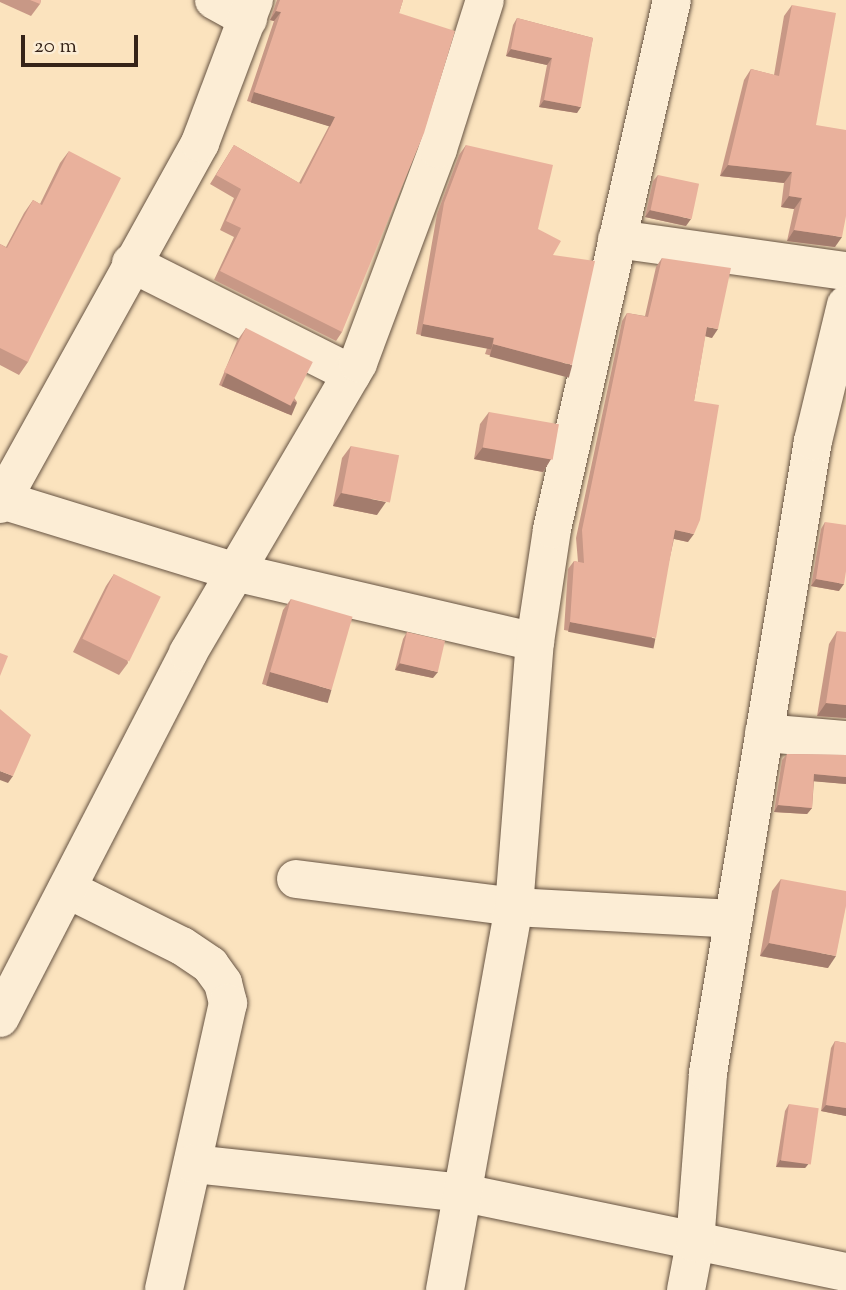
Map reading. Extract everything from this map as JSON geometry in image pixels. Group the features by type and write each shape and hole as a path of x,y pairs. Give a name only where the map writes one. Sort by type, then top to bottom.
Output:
{"street":[{"path":"214,0 251,9 200,143 5,483 239,573 535,642"},
{"path":"0,1018 188,653 239,573 352,374 438,149 485,0"},
{"path":"445,1290 514,907 535,642 552,529 672,0"},
{"path":"617,239 846,271"},
{"path":"131,263 352,374"},
{"path":"686,1290 695,1243 708,1073 813,441 846,305"},
{"path":"764,733 846,740"},
{"path":"296,879 514,907 734,919"},
{"path":"67,889 183,946 210,965 223,983 228,1003 164,1290"},
{"path":"193,1164 464,1193 842,1278"}],"building":[{"path":"280,0 403,0 399,13 455,31 424,133 342,332 220,271 241,228 226,221 241,189 216,175 234,145 301,184 335,117 254,92 281,12 276,11"},
{"path":"792,5 836,13 816,125 846,130 846,216 842,237 794,230 802,198 789,196 792,172 728,165 751,69 779,76"},
{"path":"517,18 593,38 581,107 544,100 552,58 511,49"},
{"path":"466,145 553,165 538,229 561,241 553,255 595,261 572,365 493,344 494,338 423,324 444,203"},
{"path":"69,151 121,178 28,362 0,348 0,244 7,248 33,200 42,205"},
{"path":"658,175 699,184 692,219 651,210"},
{"path":"662,258 731,268 718,329 707,327 694,401 719,405 700,520 694,534 675,530 656,638 570,622 574,561 584,563 582,530 627,313 648,317"},
{"path":"246,328 313,362 291,406 224,372"},
{"path":"489,412 559,424 553,460 483,447"},
{"path":"351,446 399,455 390,502 342,493"},
{"path":"825,522 846,525 844,584 816,579"},
{"path":"114,574 161,597 129,662 82,639"},
{"path":"291,599 353,617 332,690 270,672"},
{"path":"837,631 846,632 846,705 826,703"},
{"path":"407,632 445,641 438,672 400,663"},
{"path":"0,653 8,656 0,676"},
{"path":"0,709 31,735 13,776 0,771"},
{"path":"787,754 846,755 846,777 814,774 812,808 778,805"},
{"path":"781,879 846,891 846,906 836,956 769,943"},
{"path":"835,1041 846,1043 846,1108 826,1105"},
{"path":"789,1104 819,1108 811,1165 781,1160"}]}
